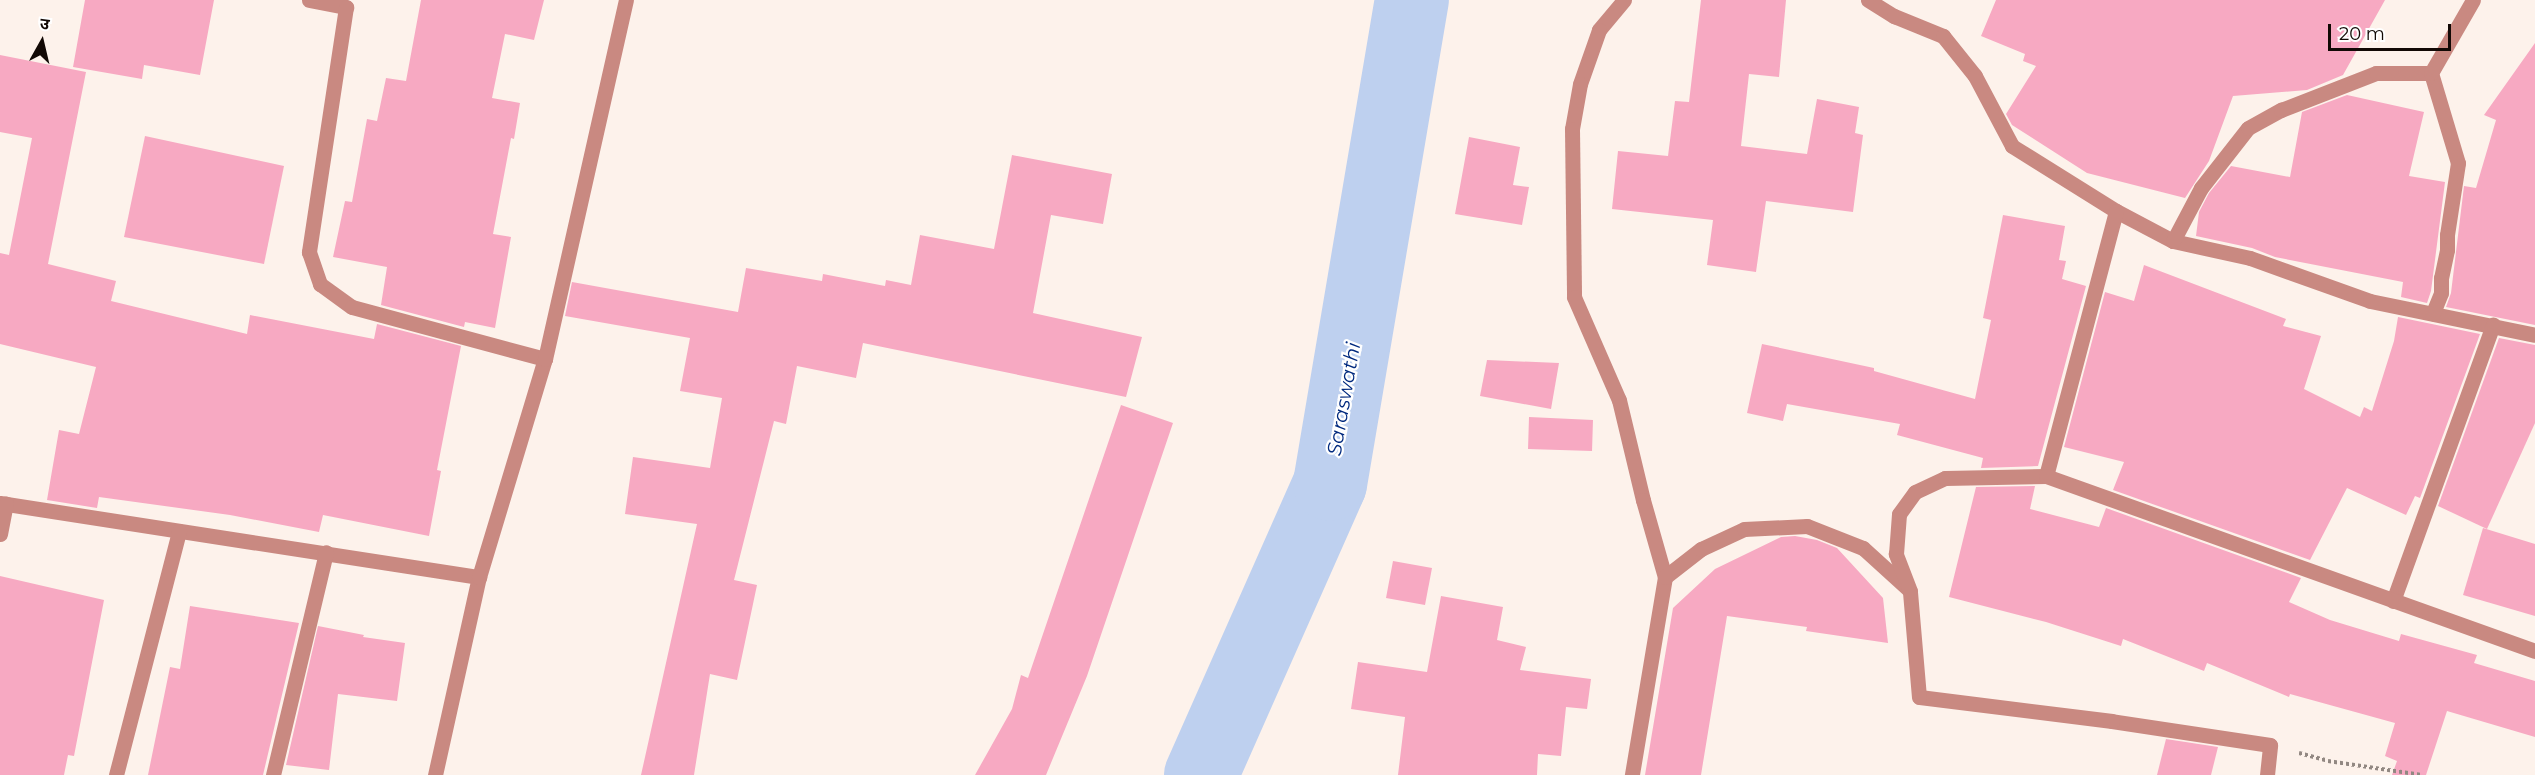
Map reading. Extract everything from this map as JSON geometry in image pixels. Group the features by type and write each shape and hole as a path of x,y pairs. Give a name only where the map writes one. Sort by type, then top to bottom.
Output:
{"street":[{"path":"309,0 346,7 309,252 320,284 352,307 545,359"},
{"path":"435,775 479,577 545,359 626,0"},
{"path":"1624,0 1599,30 1578,95 1572,129 1574,297 1619,400 1643,500 1665,577 1632,775"},
{"path":"1868,0 1894,16 1943,36 1974,76 2012,146 2116,211 2173,240 2250,258 2370,301 2535,334"},
{"path":"2433,313 2441,293 2441,278 2447,250 2447,235 2458,163 2431,73 2473,0"},
{"path":"2173,240 2201,188 2247,128 2282,110 2376,73 2431,73"},
{"path":"2046,477 2116,211"},
{"path":"2393,601 2493,325"},
{"path":"2266,775 2270,745 2112,721 1919,697 1910,591 1896,554 1899,514 1915,492 1945,478 2046,477 2535,651"},
{"path":"0,534 3,504 479,577"},
{"path":"1665,577 1701,549 1744,529 1807,526 1863,548 1910,591"},
{"path":"116,775 179,531"},
{"path":"273,775 326,552"}],"path":[{"path":"2270,745 2328,761 2422,775"}],"building":[{"path":"85,0 214,0 200,75 144,65 142,79 73,67"},
{"path":"421,0 544,0 534,40 505,34 492,98 520,103 493,234 511,237 495,328 465,322 464,327 381,305 387,267 333,257 345,201 352,202 367,119 377,121 386,78 406,81"},
{"path":"1701,0 1786,0 1779,77 1749,74 1741,146 1807,154 1817,99 1859,107 1855,133 1863,135 1853,212 1766,201 1756,272 1707,265 1713,220 1612,209 1618,151 1668,156 1675,101 1689,102"},
{"path":"1996,0 2385,0 2343,75 2307,90 2233,96 2209,161 2185,198 2087,173 2012,125 2006,114 2036,66 2023,61 2025,54 1981,36"},
{"path":"2535,43 2535,325 2446,307 2451,293 2464,186 2476,188 2496,120 2484,115"},
{"path":"0,55 86,72 48,264 116,281 111,301 247,334 250,315 374,339 377,324 461,346 437,470 441,471 429,536 323,515 319,532 230,515 99,497 97,508 47,500 59,430 79,434 96,367 0,344 0,253 9,255 32,138 0,132"},
{"path":"2347,95 2424,112 2409,176 2445,182 2431,291 2427,303 2401,297 2403,282 2275,257 2252,248 2196,236 2199,212 2209,193 2231,166 2290,177 2302,112"},
{"path":"145,136 284,166 264,264 124,237"},
{"path":"1469,137 1520,147 1513,185 1529,187 1522,225 1455,214"},
{"path":"1012,155 1112,174 1103,224 1051,215 1033,313 1142,337 1126,397 863,343 856,378 797,366 786,424 774,421 734,580 757,585 737,680 710,674 694,775 641,775 697,524 625,514 633,457 710,468 722,398 680,391 690,338 565,316 572,282 738,312 746,268 822,281 823,274 885,286 886,280 911,285 920,235 994,249"},
{"path":"2003,215 2065,226 2059,260 2066,261 2062,279 2086,286 2038,466 1981,468 1983,458 1897,435 1900,424 1787,404 1783,421 1747,413 1762,344 1874,368 1874,371 1975,399 1991,320 1983,318"},
{"path":"2144,265 2286,319 2283,326 2321,336 2304,389 2360,417 2364,407 2372,411 2394,341 2398,317 2480,334 2420,498 2415,496 2406,515 2347,488 2310,560 2113,490 2124,462 2064,447 2105,292 2134,301"},
{"path":"2499,338 2535,345 2535,423 2487,529 2438,506"},
{"path":"1487,360 1559,363 1551,409 1480,396"},
{"path":"1121,405 1173,423 1087,676 1046,775 975,775 1012,709 1021,675 1028,678"},
{"path":"1529,417 1593,420 1592,451 1528,449"},
{"path":"2035,486 2030,509 2099,527 2106,508 2301,578 2289,602 2330,620 2399,641 2401,634 2477,655 2474,663 2535,681 2535,737 2447,711 2426,775 2392,775 2397,761 2385,756 2395,723 2290,694 2289,697 2207,663 2204,671 2123,639 2121,646 2046,622 1949,597 1976,487"},
{"path":"2483,528 2535,544 2535,616 2463,595"},
{"path":"1795,536 1817,540 1837,548 1883,598 1888,643 1806,631 1807,627 1727,616 1701,775 1645,775 1673,608 1715,569 1781,537"},
{"path":"1393,561 1432,568 1425,605 1386,598"},
{"path":"0,576 104,600 74,756 68,755 64,775 0,775"},
{"path":"1441,596 1503,607 1497,640 1526,647 1520,670 1591,679 1587,709 1566,707 1561,756 1538,754 1537,775 1398,775 1405,717 1351,709 1358,662 1427,672"},
{"path":"190,606 299,623 263,775 148,775 170,667 180,669"},
{"path":"318,626 364,635 363,637 405,643 397,701 338,694 329,770 286,765"},
{"path":"2166,739 2218,747 2211,775 2157,775"}],"waterway":[{"name":"Saraswathi","path":"1201,775 1330,484 1412,0"}]}
